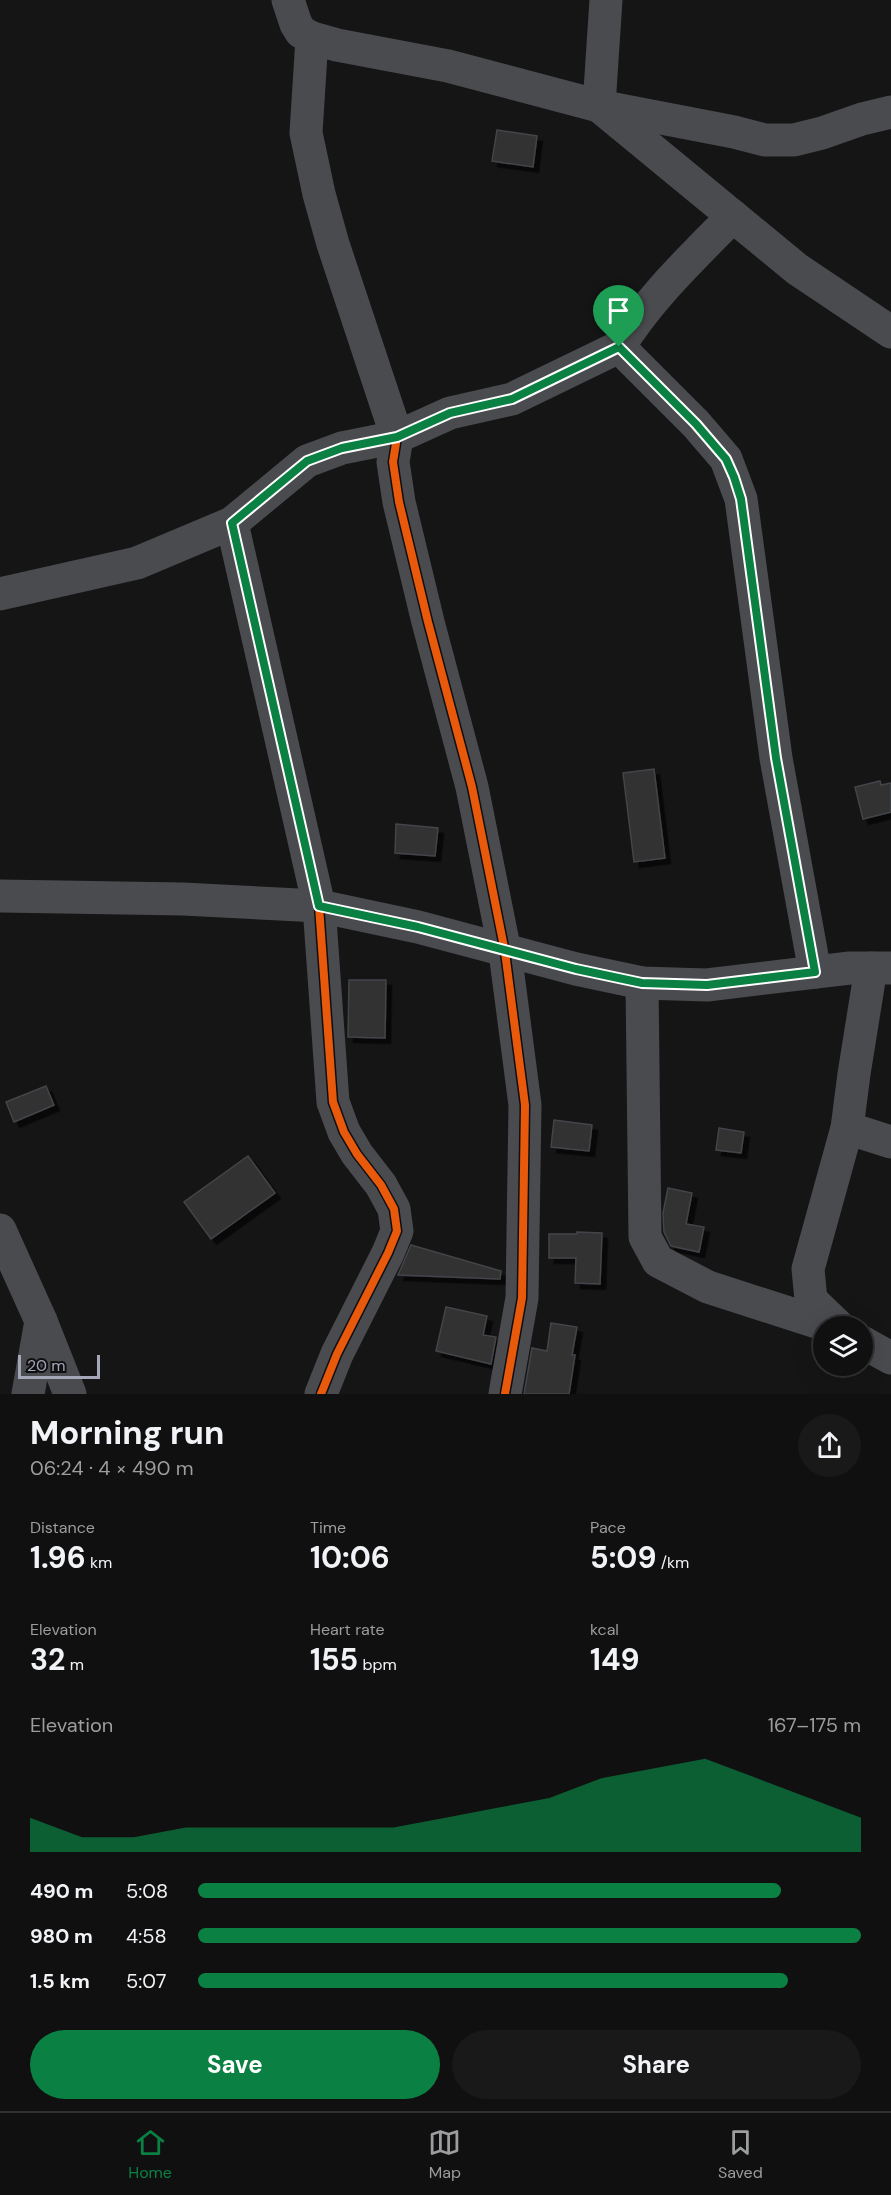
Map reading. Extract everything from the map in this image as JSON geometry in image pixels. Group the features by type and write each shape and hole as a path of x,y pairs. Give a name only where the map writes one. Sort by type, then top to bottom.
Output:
{"street":[{"path":"288,0 301,32 312,38 337,45 448,66 599,106 765,140 803,138 891,112"},
{"path":"599,106 606,0"},
{"path":"312,38 306,133 333,244 397,437 393,462 399,502 472,787 505,952 525,1105 522,1298 505,1394"},
{"path":"599,106 797,269 891,332"},
{"path":"0,594 137,563 232,523 307,461 342,448 397,437 450,413 512,399 619,347 636,319 660,290 733,216"},
{"path":"619,347 696,424 726,459 741,499 776,758 815,972"},
{"path":"232,523 319,906 333,1102 344,1132 357,1154 381,1185 394,1209 397,1231 337,1354 321,1394"},
{"path":"0,896 183,899 319,906 418,927 505,952 642,983 707,985 815,972 881,968 854,1074 847,1128 808,1269 811,1300 828,1316"},
{"path":"642,983 645,1237 658,1261 708,1287 813,1321"},
{"path":"847,1128 891,1142"},
{"path":"0,1230 41,1321 70,1394"},
{"path":"28,1394 41,1321"},
{"path":"873,1348 891,1358"}],"building":[{"path":"497,130 537,136 533,167 492,161"},
{"path":"654,769 665,858 634,862 623,773"},
{"path":"880,781 881,785 891,783 891,812 863,819 855,787"},
{"path":"396,824 438,828 435,856 395,853"},
{"path":"349,980 386,980 385,1038 348,1037"},
{"path":"46,1086 54,1105 14,1122 6,1102"},
{"path":"554,1120 592,1125 589,1151 551,1147"},
{"path":"719,1128 744,1132 741,1153 716,1150"},
{"path":"248,1156 275,1193 211,1239 184,1202"},
{"path":"668,1188 692,1193 686,1224 704,1227 699,1252 671,1246 664,1232 663,1213"},
{"path":"577,1232 602,1233 600,1284 575,1283 576,1258 549,1258 549,1234 577,1234"},
{"path":"411,1245 501,1271 500,1279 398,1275"},
{"path":"446,1307 487,1316 483,1335 496,1337 491,1364 436,1351"},
{"path":"551,1323 577,1327 569,1394 524,1394 532,1348 547,1351"}],"cycle path":[{"path":"505,1394 522,1298 525,1105 505,952 472,787 428,622 399,502 393,462 397,437 450,413 512,399 619,347"},
{"path":"232,523 319,906 333,1102 344,1132 357,1154 381,1185 394,1209 397,1231 337,1354 321,1394"}],"route":[{"path":"619,347 696,424 726,459 741,499 776,758 815,972 707,985 642,983 505,952 418,927 319,906 232,523 307,461 342,448 397,437 450,413 512,399 619,347"}]}
